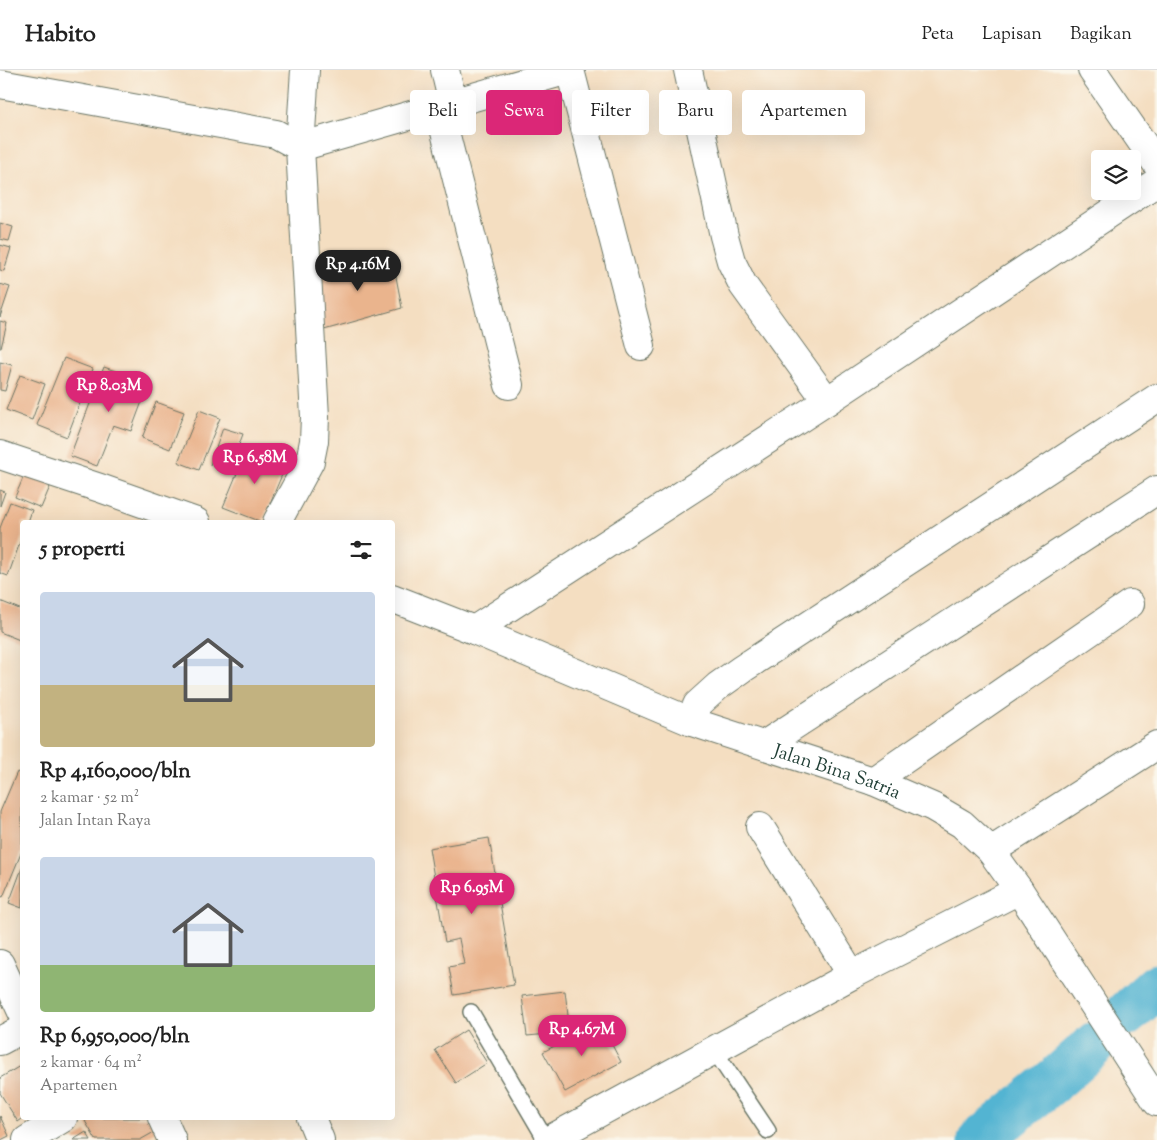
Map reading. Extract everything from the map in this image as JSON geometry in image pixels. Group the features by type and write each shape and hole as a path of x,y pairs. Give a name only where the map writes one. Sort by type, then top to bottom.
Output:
{"street":[{"path":"278,520 310,461 314,441 315,417 300,147 305,70"},
{"path":"445,70 446,90"},
{"path":"476,97 569,70 641,346"},
{"path":"688,70 731,261 742,285 827,401"},
{"path":"1092,70 1157,164"},
{"path":"0,84 276,134 300,147 410,116"},
{"path":"453,135 509,384"},
{"path":"474,630 827,401 1157,182"},
{"path":"692,722 697,705 718,686 742,669 1157,398"},
{"path":"0,455 190,520"},
{"path":"764,745 1157,490"},
{"name":"Jalan Bina Satria","path":"395,599 474,630 692,722 873,781 933,807 962,824 990,851 1019,890 1157,1102"},
{"path":"873,781 1130,604"},
{"path":"990,851 1157,745"},
{"path":"760,828 852,975"},
{"path":"547,1140 852,975 1019,890"},
{"path":"0,964 20,1008"},
{"path":"0,1041 20,1032"},
{"path":"27,1140 60,1120"},
{"path":"163,1120 172,1140"},
{"path":"312,1120 320,1140"}],"lane":[{"path":"471,1012 547,1140"},
{"path":"714,1050 768,1131"}],"building":[{"path":"0,223 13,227 9,241 0,239"},
{"path":"0,245 11,248 4,271 0,270"},
{"path":"392,256 402,308 324,330 317,273"},
{"path":"0,284 10,287 0,317"},
{"path":"0,321 7,323 1,348 0,348"},
{"path":"64,358 93,369 67,437 37,425"},
{"path":"0,362 12,365 5,391 0,390"},
{"path":"104,367 149,383 131,431 113,425 97,466 70,456"},
{"path":"20,375 45,384 32,420 6,410"},
{"path":"156,402 184,412 170,449 142,438"},
{"path":"199,410 220,418 199,470 178,462"},
{"path":"223,428 243,434 229,472 210,465"},
{"path":"248,447 287,463 263,520 257,520 223,507"},
{"path":"26,471 52,482 41,508 15,497"},
{"path":"0,490 5,492 0,506"},
{"path":"10,502 32,510 29,520 20,520 20,543 8,576 0,573 0,528"},
{"path":"0,601 20,609 20,640 0,632"},
{"path":"17,772 20,773 20,856 3,897 0,896 0,812"},
{"path":"489,838 514,985 454,995 449,967 464,964 459,939 445,942 429,848"},
{"path":"20,873 20,907 9,903"},
{"path":"565,991 570,1032 527,1036 522,996"},
{"path":"600,1022 621,1062 565,1092 543,1052"},
{"path":"466,1030 487,1063 456,1083 435,1050"},
{"path":"20,1066 21,1120 18,1122 0,1093 0,1078"},
{"path":"0,1116 9,1136 1,1140 0,1140"},
{"path":"150,1120 156,1131 140,1140 96,1140 85,1121"},
{"path":"86,1132 91,1140 73,1140"}],"waterway":[{"path":"1125,1015 1157,986"},
{"path":"980,1140 1058,1077 1095,1044"}]}
